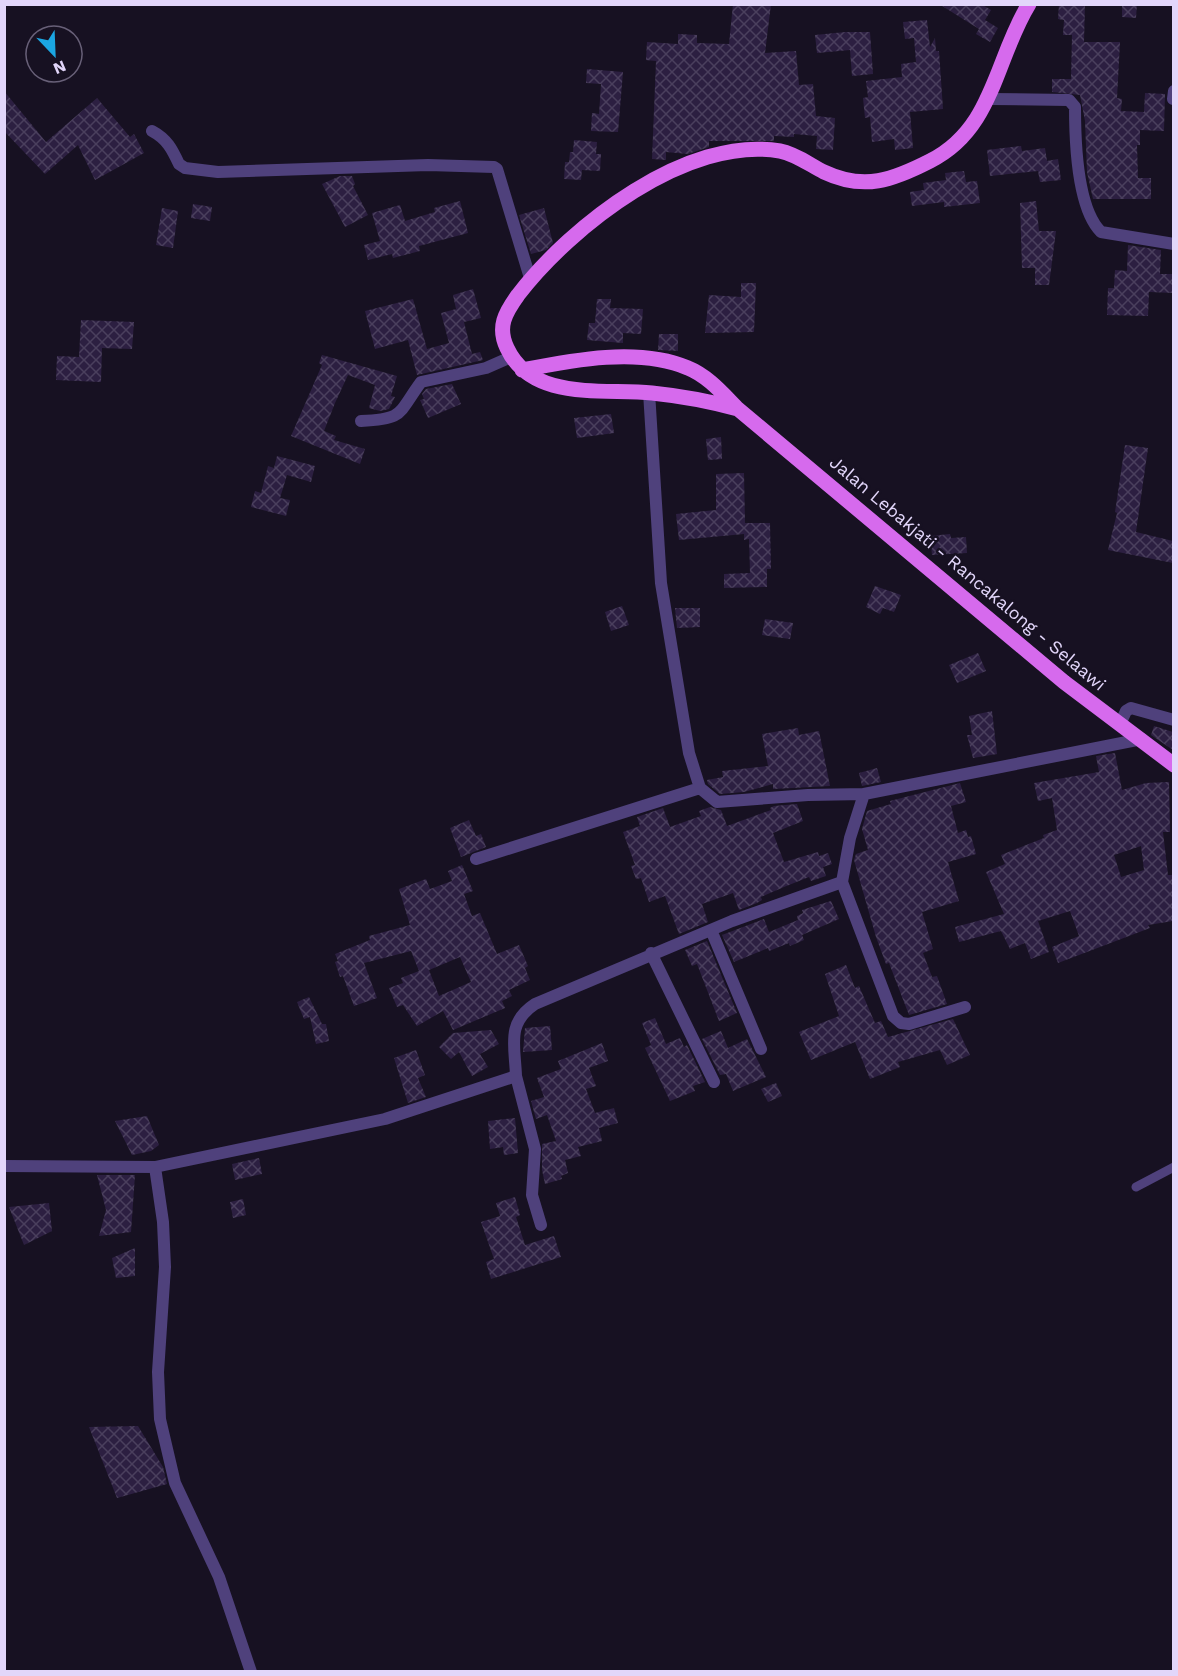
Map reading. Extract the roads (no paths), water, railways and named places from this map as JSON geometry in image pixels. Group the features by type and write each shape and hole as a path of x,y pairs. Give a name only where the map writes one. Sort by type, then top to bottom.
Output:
{"main road":[{"name":"Jalan Lebakjati - Rancakalong - Selaawi","path":"738,409 700,399 648,392 552,386 539,382 522,370 511,357 501,330 503,317 530,278 586,224 609,207 695,161 719,153 759,149 783,152 847,182 865,184 902,174 948,152 976,121 990,99 1004,58 1029,4"},
{"name":"Jalan Lebakjati - Rancakalong - Selaawi","path":"522,370 626,358 660,360 688,368 708,381 738,409 771,434 1065,682 1121,722 1173,765"}],"street":[{"path":"990,99 1064,100 1072,103 1075,107 1076,157 1081,186 1095,226 1101,232 1173,244"},
{"path":"152,131 163,136 179,164 185,168 201,171 428,165 494,167 497,169 530,278"},
{"path":"361,421 388,420 401,414 421,382 486,368 511,357"},
{"path":"648,392 661,583 689,753 700,788 717,802 808,795 864,794 1142,739"},
{"path":"1121,722 1126,711 1131,708 1173,720"},
{"path":"476,859 700,788"},
{"path":"864,794 850,838 842,882 893,1016 901,1023 909,1024 964,1007"},
{"path":"541,1225 532,1195 535,1149 516,1076 514,1028 523,1012 651,953 842,882"},
{"path":"711,930 760,1049"},
{"path":"651,953 714,1082"},
{"path":"4,1166 155,1167 385,1119 516,1076"},
{"path":"155,1167 163,1222 165,1267 158,1372 160,1419 175,1483 219,1577 251,1671"}],"lane":[{"path":"1136,1187 1173,1167"}]}
